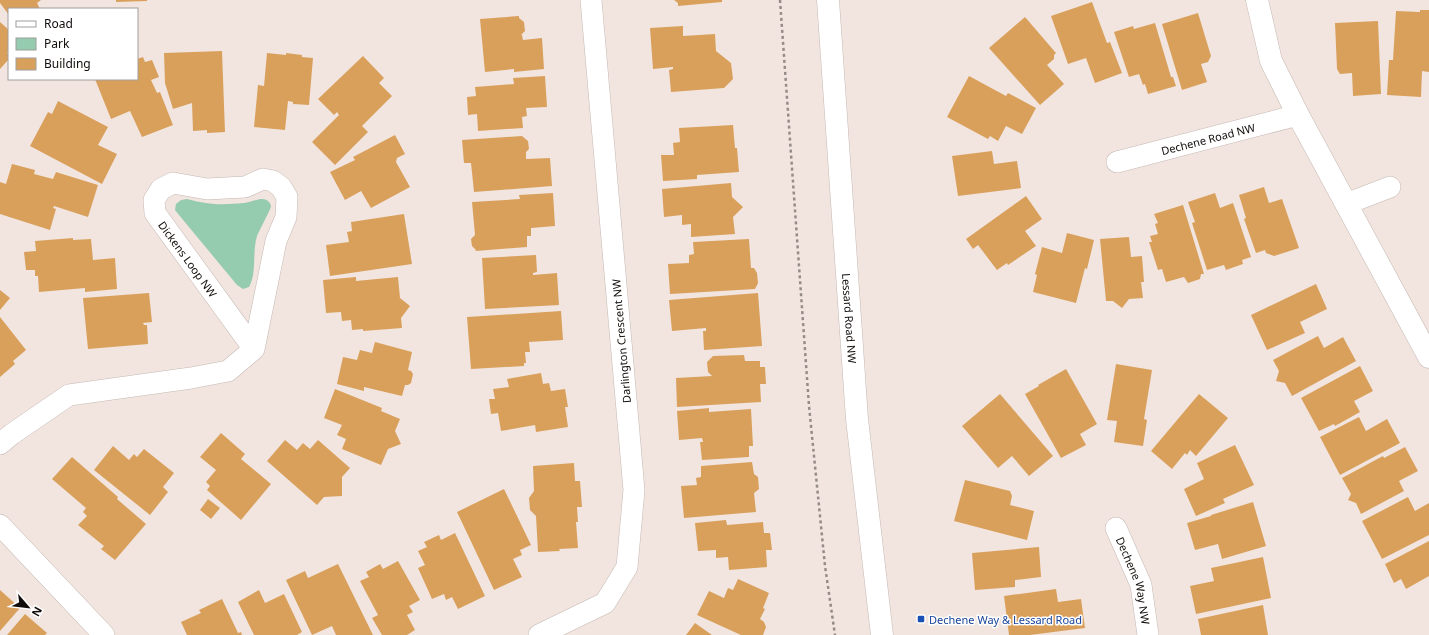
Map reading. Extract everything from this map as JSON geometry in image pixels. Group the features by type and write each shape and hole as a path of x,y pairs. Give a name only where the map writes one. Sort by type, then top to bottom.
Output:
{"main road":[{"name":"Lessard Road NW","path":"828,0 857,419 882,635"},
{"path":"1257,0 1271,61 1298,115 1429,357"}],"street":[{"name":"Darlington Crescent NW","path":"538,635 605,603 627,567 634,490 591,0"},
{"name":"Dechene Road NW","path":"1117,162 1298,115"},
{"name":"Dickens Loop NW","path":"263,179 273,181 282,187 287,197 286,217 276,241 254,349 155,213 154,200 161,189 173,183 207,189 244,187 263,179"},
{"path":"1346,204 1390,187"},
{"path":"0,444 12,434 69,395 191,378 228,371 254,349"},
{"path":"0,526 104,635"},
{"name":"Dechene Way NW","path":"1116,528 1142,585 1148,635"}],"path":[{"path":"780,0 809,406 825,566 835,635"}],"green space":[{"path":"187,199 222,204 244,203 262,199 267,200 270,203 271,206 257,236 253,276 249,287 243,289 237,285 175,210 176,204 181,200"}],"building":[{"path":"0,0 41,0 37,3 40,8 8,8 8,14 0,3"},
{"path":"116,0 147,0 147,1 116,2"},
{"path":"674,0 722,0 722,2 678,6 678,3"},
{"path":"1092,2 1107,43 1110,42 1122,73 1095,83 1086,58 1068,64 1051,16"},
{"path":"1420,10 1429,10 1429,72 1422,71 1421,97 1387,95 1389,60 1393,60 1396,11 1420,12"},
{"path":"1198,13 1211,56 1208,62 1201,64 1207,82 1182,90 1162,24"},
{"path":"519,16 519,18 524,22 525,31 521,35 523,40 542,38 544,69 514,72 514,69 485,72 480,19"},
{"path":"1025,17 1056,53 1054,55 1054,59 1047,65 1064,84 1040,105 989,48"},
{"path":"1378,21 1381,94 1353,96 1352,73 1340,74 1337,69 1335,23"},
{"path":"0,22 8,29 8,60 0,69"},
{"path":"1155,23 1171,77 1173,77 1176,86 1148,94 1145,84 1143,85 1139,74 1129,77 1114,32 1133,26 1134,29"},
{"path":"683,26 683,36 715,34 716,51 731,63 733,79 724,88 671,92 669,70 673,69 673,67 653,69 650,28"},
{"path":"222,51 225,132 207,133 207,130 193,131 192,103 173,109 165,83 164,53"},
{"path":"267,53 286,55 286,53 313,58 309,105 293,104 293,102 288,101 285,130 254,127 258,85 264,86"},
{"path":"363,56 384,78 379,83 392,96 362,126 368,132 335,165 312,142 339,115 337,112 334,115 318,99"},
{"path":"143,57 145,62 152,60 159,77 151,80 157,93 160,92 173,125 142,137 130,111 111,119 95,80 138,80 138,59"},
{"path":"545,76 547,107 526,108 527,116 522,117 523,128 478,131 477,114 468,115 467,97 476,96 475,87 514,84 513,78"},
{"path":"969,76 1006,96 1008,93 1036,108 1022,134 1006,126 998,141 990,136 988,139 947,117"},
{"path":"58,101 108,127 98,145 117,154 102,184 30,146 48,112 52,114"},
{"path":"733,125 739,172 697,175 697,179 663,181 661,155 674,155 673,143 680,142 679,128"},
{"path":"395,135 405,154 397,158 396,162 410,187 371,208 361,191 345,200 330,172 355,160 353,157"},
{"path":"522,136 528,141 529,149 526,152 526,159 550,158 552,186 474,192 471,163 464,163 462,140"},
{"path":"992,151 994,164 1017,161 1021,188 958,196 952,156"},
{"path":"12,164 35,170 34,174 53,179 56,172 98,185 88,217 54,206 53,208 56,209 50,230 0,214 0,182 6,184"},
{"path":"731,183 732,197 743,207 733,217 735,234 691,237 691,224 682,225 682,215 664,217 662,189"},
{"path":"1264,187 1269,203 1282,199 1299,248 1274,256 1266,253 1265,250 1256,253 1244,219 1246,218 1239,195"},
{"path":"553,193 555,226 531,228 531,236 527,236 527,247 476,251 472,246 471,239 475,235 472,202 520,199 519,195"},
{"path":"1215,193 1220,208 1233,203 1251,257 1242,260 1243,264 1226,270 1224,265 1207,270 1192,223 1195,222 1188,202"},
{"path":"1026,196 1042,219 1025,231 1036,246 1008,265 1007,263 997,270 978,245 973,249 966,239"},
{"path":"1183,205 1204,274 1201,274 1200,279 1188,283 1184,277 1166,282 1162,269 1158,270 1149,242 1152,242 1150,236 1158,234 1155,224 1158,223 1154,214"},
{"path":"404,214 412,264 330,276 326,245 349,242 347,232 352,231 351,222"},
{"path":"1067,233 1094,240 1087,269 1085,268 1076,303 1033,292 1037,275 1035,274 1042,247 1062,253"},
{"path":"1129,237 1131,257 1142,256 1144,282 1141,282 1143,298 1129,299 1122,308 1113,301 1106,301 1100,239"},
{"path":"73,238 73,240 91,239 93,260 115,258 117,289 85,292 85,288 39,292 38,276 35,276 35,270 26,270 24,252 36,251 35,241"},
{"path":"749,239 751,268 754,268 757,273 758,283 755,289 670,294 668,264 689,263 689,255 694,254 693,242"},
{"path":"536,255 537,272 533,273 533,275 557,273 559,305 485,309 482,258"},
{"path":"356,277 356,281 398,277 400,298 410,306 401,318 402,328 363,331 363,329 352,330 351,320 342,321 341,312 326,313 323,280"},
{"path":"1316,284 1327,309 1300,322 1305,333 1267,350 1251,315"},
{"path":"0,290 10,298 0,310"},
{"path":"149,293 152,322 143,323 144,325 147,325 148,344 88,349 83,298"},
{"path":"758,293 762,346 704,350 703,331 706,331 706,328 672,331 669,300"},
{"path":"561,311 563,340 529,342 530,352 525,352 526,363 524,363 524,366 471,369 467,317"},
{"path":"0,317 26,350 13,361 15,364 0,377"},
{"path":"1318,336 1324,348 1343,337 1356,361 1292,396 1285,383 1276,381 1279,371 1273,360"},
{"path":"375,342 412,352 408,370 413,374 411,383 405,385 402,396 364,387 364,391 337,384 343,357 357,360 360,350 372,353"},
{"path":"744,355 745,361 760,361 760,367 765,367 766,384 760,384 761,402 677,407 676,378 712,376 708,372 707,362 713,356"},
{"path":"1116,364 1152,370 1144,419 1147,420 1143,446 1114,442 1117,421 1107,420"},
{"path":"1360,366 1373,391 1354,401 1360,412 1335,426 1334,424 1319,431 1301,398"},
{"path":"1066,369 1097,424 1080,434 1086,445 1061,458 1025,394"},
{"path":"541,373 543,384 549,383 551,391 565,389 568,407 565,407 568,427 536,432 535,425 501,431 498,413 491,414 489,399 495,399 493,389 509,387 507,379"},
{"path":"335,389 382,408 381,411 400,419 395,431 401,444 388,449 381,465 342,449 346,439 337,435 342,425 324,418"},
{"path":"1000,394 1053,456 1029,476 1012,456 998,468 962,426"},
{"path":"1199,394 1228,418 1196,456 1190,450 1187,455 1185,453 1172,469 1151,451"},
{"path":"709,408 709,412 751,409 753,446 749,446 749,457 702,460 700,442 703,442 702,438 679,440 677,411"},
{"path":"1359,417 1366,431 1387,419 1400,443 1340,475 1320,437"},
{"path":"221,433 245,454 241,459 271,484 241,520 207,490 210,486 206,482 216,470 200,457"},
{"path":"285,440 297,450 303,443 310,449 318,440 350,468 342,477 342,496 324,497 317,505 267,461"},
{"path":"1235,445 1254,485 1223,499 1225,503 1196,516 1184,489 1204,479 1197,463"},
{"path":"113,446 129,460 134,454 137,457 144,449 174,473 163,487 168,492 150,515 94,470"},
{"path":"1405,447 1418,471 1399,481 1404,491 1361,514 1356,503 1348,500 1351,494 1342,478 1383,456 1384,458"},
{"path":"72,457 118,497 117,499 146,524 115,560 101,549 104,546 78,525 87,516 83,512 86,508 52,479"},
{"path":"752,462 754,474 758,477 759,489 754,493 756,512 684,518 681,486 697,485 696,478 701,477 701,466"},
{"path":"574,463 575,481 580,481 582,507 577,507 578,522 576,522 578,548 538,552 536,516 530,510 529,498 534,491 533,466"},
{"path":"965,480 1010,491 1012,496 1010,505 1034,511 1027,540 954,521"},
{"path":"504,489 531,545 520,550 522,555 513,559 522,577 494,590 457,512"},
{"path":"1408,497 1415,511 1429,503 1429,535 1382,559 1362,521"},
{"path":"208,499 220,508 211,519 200,510"},
{"path":"1253,502 1266,546 1222,559 1218,544 1195,550 1187,523"},
{"path":"726,520 727,525 763,522 764,533 770,533 772,550 766,550 767,567 729,570 728,557 716,558 716,550 698,551 695,523"},
{"path":"455,533 485,596 458,609 452,597 446,600 444,594 432,599 418,568 425,565 418,551 427,547 424,542 439,535 441,540"},
{"path":"1429,541 1429,576 1406,589 1401,579 1394,583 1385,564"},
{"path":"1039,547 1041,577 1015,580 1015,587 975,590 972,553"},
{"path":"1263,557 1271,598 1196,614 1190,586 1214,581 1211,568"},
{"path":"398,561 420,600 409,606 413,612 407,615 415,630 407,635 382,635 372,618 378,615 360,581 369,577 366,572 380,564 383,569"},
{"path":"338,564 373,635 336,635 332,626 312,635 286,580 305,571 308,578"},
{"path":"738,579 769,593 763,608 765,609 760,619 764,622 766,627 763,635 741,635 697,615 709,591 724,598 728,588 733,590"},
{"path":"1056,589 1058,602 1081,599 1085,628 1030,635 1009,635 1004,596"},
{"path":"0,590 20,608 0,631"},
{"path":"259,590 265,603 284,594 302,632 297,635 254,635 238,602"},
{"path":"222,599 238,633 241,632 242,635 187,635 181,622 201,613 199,610"},
{"path":"1263,605 1268,635 1201,635 1198,619"},
{"path":"25,614 47,633 45,635 7,635"},
{"path":"695,623 712,635 686,635"}],"place":[{"name":"Dechene Way & Lessard Road","path":"921,619"}]}
